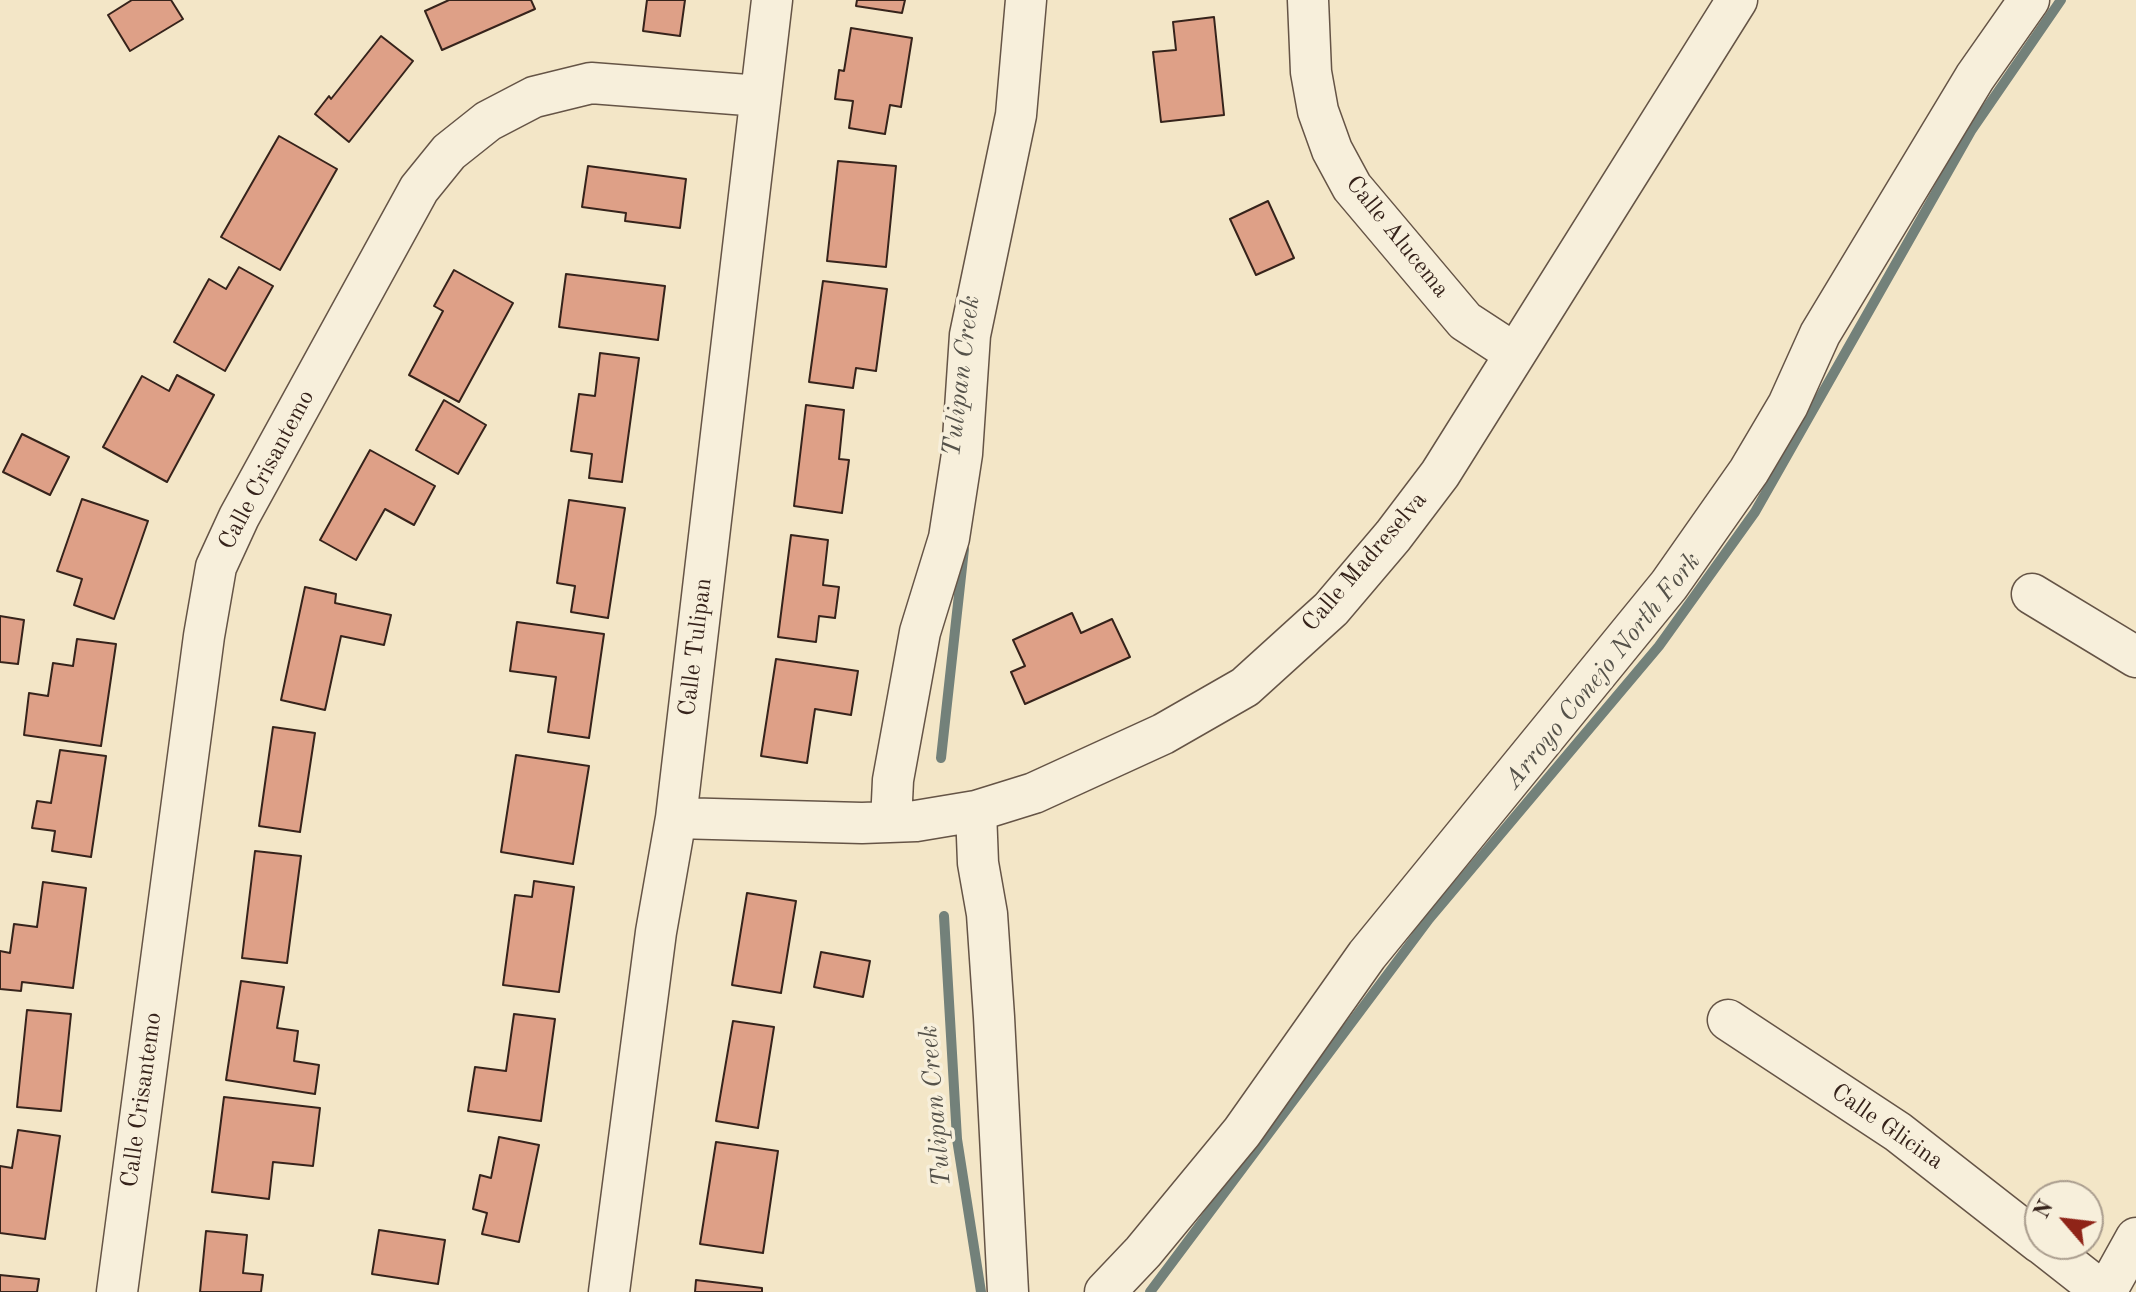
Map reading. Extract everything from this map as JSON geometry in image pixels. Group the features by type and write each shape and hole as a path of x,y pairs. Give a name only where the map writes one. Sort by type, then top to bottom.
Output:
{"street":[{"name":"Calle Tulipan","path":"609,1292 656,932 676,818 772,0"},
{"path":"891,822 893,780 920,632 949,538 962,454 970,335 1016,115 1026,0"},
{"name":"Calle Alucema","path":"1308,0 1311,72 1318,111 1332,150 1352,187 1465,321 1514,353"},
{"name":"Calle Madreselva","path":"676,818 891,822 976,811 1034,793 1149,740 1245,687 1331,609 1440,474 1737,0"},
{"path":"1105,1292 1143,1252 1242,1132 1367,955 1669,585 1749,471 1788,405 1820,334 1975,77 2029,0"},
{"name":"Calle Crisantemo","path":"117,1292 204,636 216,567 239,517 419,189 449,152 478,129 534,97 591,83 760,96"},
{"path":"2032,594 2136,657"},
{"path":"976,811 978,863 987,914 994,1017 1008,1292"},
{"name":"Calle Glicina","path":"1728,1020 1898,1132 2024,1230"},
{"path":"2105,1292 2136,1238"},
{"name":"Calle Glicina","path":"2063,1260 2105,1292"}],"building":[{"path":"132,0 171,0 183,19 130,51 108,15"},
{"path":"449,0 531,0 535,9 442,50 425,11"},
{"path":"647,0 685,0 680,36 643,31"},
{"path":"857,0 905,0 902,13 856,6"},
{"path":"1214,17 1224,115 1161,122 1153,52 1176,50 1173,22"},
{"path":"851,28 912,38 901,107 890,105 885,134 849,128 853,101 835,99 839,70 844,71"},
{"path":"381,36 413,61 349,142 315,114 329,96 331,99"},
{"path":"279,136 337,169 280,270 221,237"},
{"path":"838,161 896,166 886,267 827,261"},
{"path":"588,166 686,179 680,228 625,221 626,213 582,207"},
{"path":"1268,201 1294,258 1256,275 1230,219"},
{"path":"239,267 273,286 225,371 174,342 209,279 226,289"},
{"path":"454,270 513,303 459,402 409,375 443,311 434,306"},
{"path":"566,274 665,286 658,340 559,327"},
{"path":"823,281 887,289 876,371 856,368 853,388 809,382"},
{"path":"600,353 639,358 622,482 589,478 592,454 571,451 579,394 595,396"},
{"path":"177,375 214,395 167,482 103,447 142,376 169,391"},
{"path":"444,400 486,425 458,474 416,450"},
{"path":"806,405 844,410 839,459 849,460 842,513 794,506"},
{"path":"22,434 69,457 50,495 3,472"},
{"path":"370,450 435,486 414,525 385,509 356,560 320,540"},
{"path":"82,499 148,521 114,619 74,605 82,579 57,571"},
{"path":"569,500 625,508 608,618 571,612 575,586 557,583"},
{"path":"791,535 828,540 823,585 839,587 835,618 819,616 816,642 778,637"},
{"path":"305,587 336,594 335,603 391,615 384,645 341,636 325,710 281,700"},
{"path":"1072,613 1081,633 1112,619 1130,657 1025,704 1011,672 1025,666 1013,640"},
{"path":"0,616 24,620 18,664 0,662"},
{"path":"517,622 604,634 589,738 548,732 556,677 510,671"},
{"path":"77,639 116,644 101,746 24,735 29,693 48,696 53,663 73,666"},
{"path":"776,659 858,671 851,715 815,709 807,763 761,756"},
{"path":"273,727 315,733 300,832 259,826"},
{"path":"60,750 106,756 91,857 52,851 55,831 32,828 37,801 51,803"},
{"path":"516,755 589,766 573,864 501,852"},
{"path":"255,851 301,856 287,963 242,958"},
{"path":"534,881 574,887 559,992 503,985 515,895 532,897"},
{"path":"43,882 86,888 73,988 22,982 21,991 0,989 0,951 10,953 14,924 37,927"},
{"path":"747,893 796,901 781,993 732,985"},
{"path":"821,952 870,961 863,997 814,987"},
{"path":"241,981 284,987 277,1028 298,1031 294,1061 319,1065 315,1094 226,1080"},
{"path":"27,1010 71,1014 61,1111 17,1107"},
{"path":"514,1014 555,1019 541,1121 468,1111 475,1067 506,1071"},
{"path":"733,1021 774,1027 758,1128 716,1121"},
{"path":"224,1097 320,1108 313,1166 273,1162 269,1199 212,1192"},
{"path":"18,1130 60,1136 45,1239 0,1233 0,1166 12,1168"},
{"path":"499,1137 539,1145 519,1242 482,1234 487,1213 473,1209 480,1175 491,1178"},
{"path":"716,1142 778,1151 763,1253 700,1244"},
{"path":"379,1230 445,1240 438,1284 372,1274"},
{"path":"206,1231 247,1235 243,1273 263,1275 261,1292 200,1292"},
{"path":"0,1275 39,1279 37,1292 0,1292"},
{"path":"696,1280 762,1288 762,1292 695,1292"}],"waterway":[{"name":"Arroyo Conejo North Fork","path":"1150,1292 1429,919 1659,646 1755,512 1971,131 2061,0"},
{"name":"Tulipan Creek","path":"941,758 964,549"},
{"name":"Tulipan Creek","path":"944,916 957,1139 981,1292"}]}
